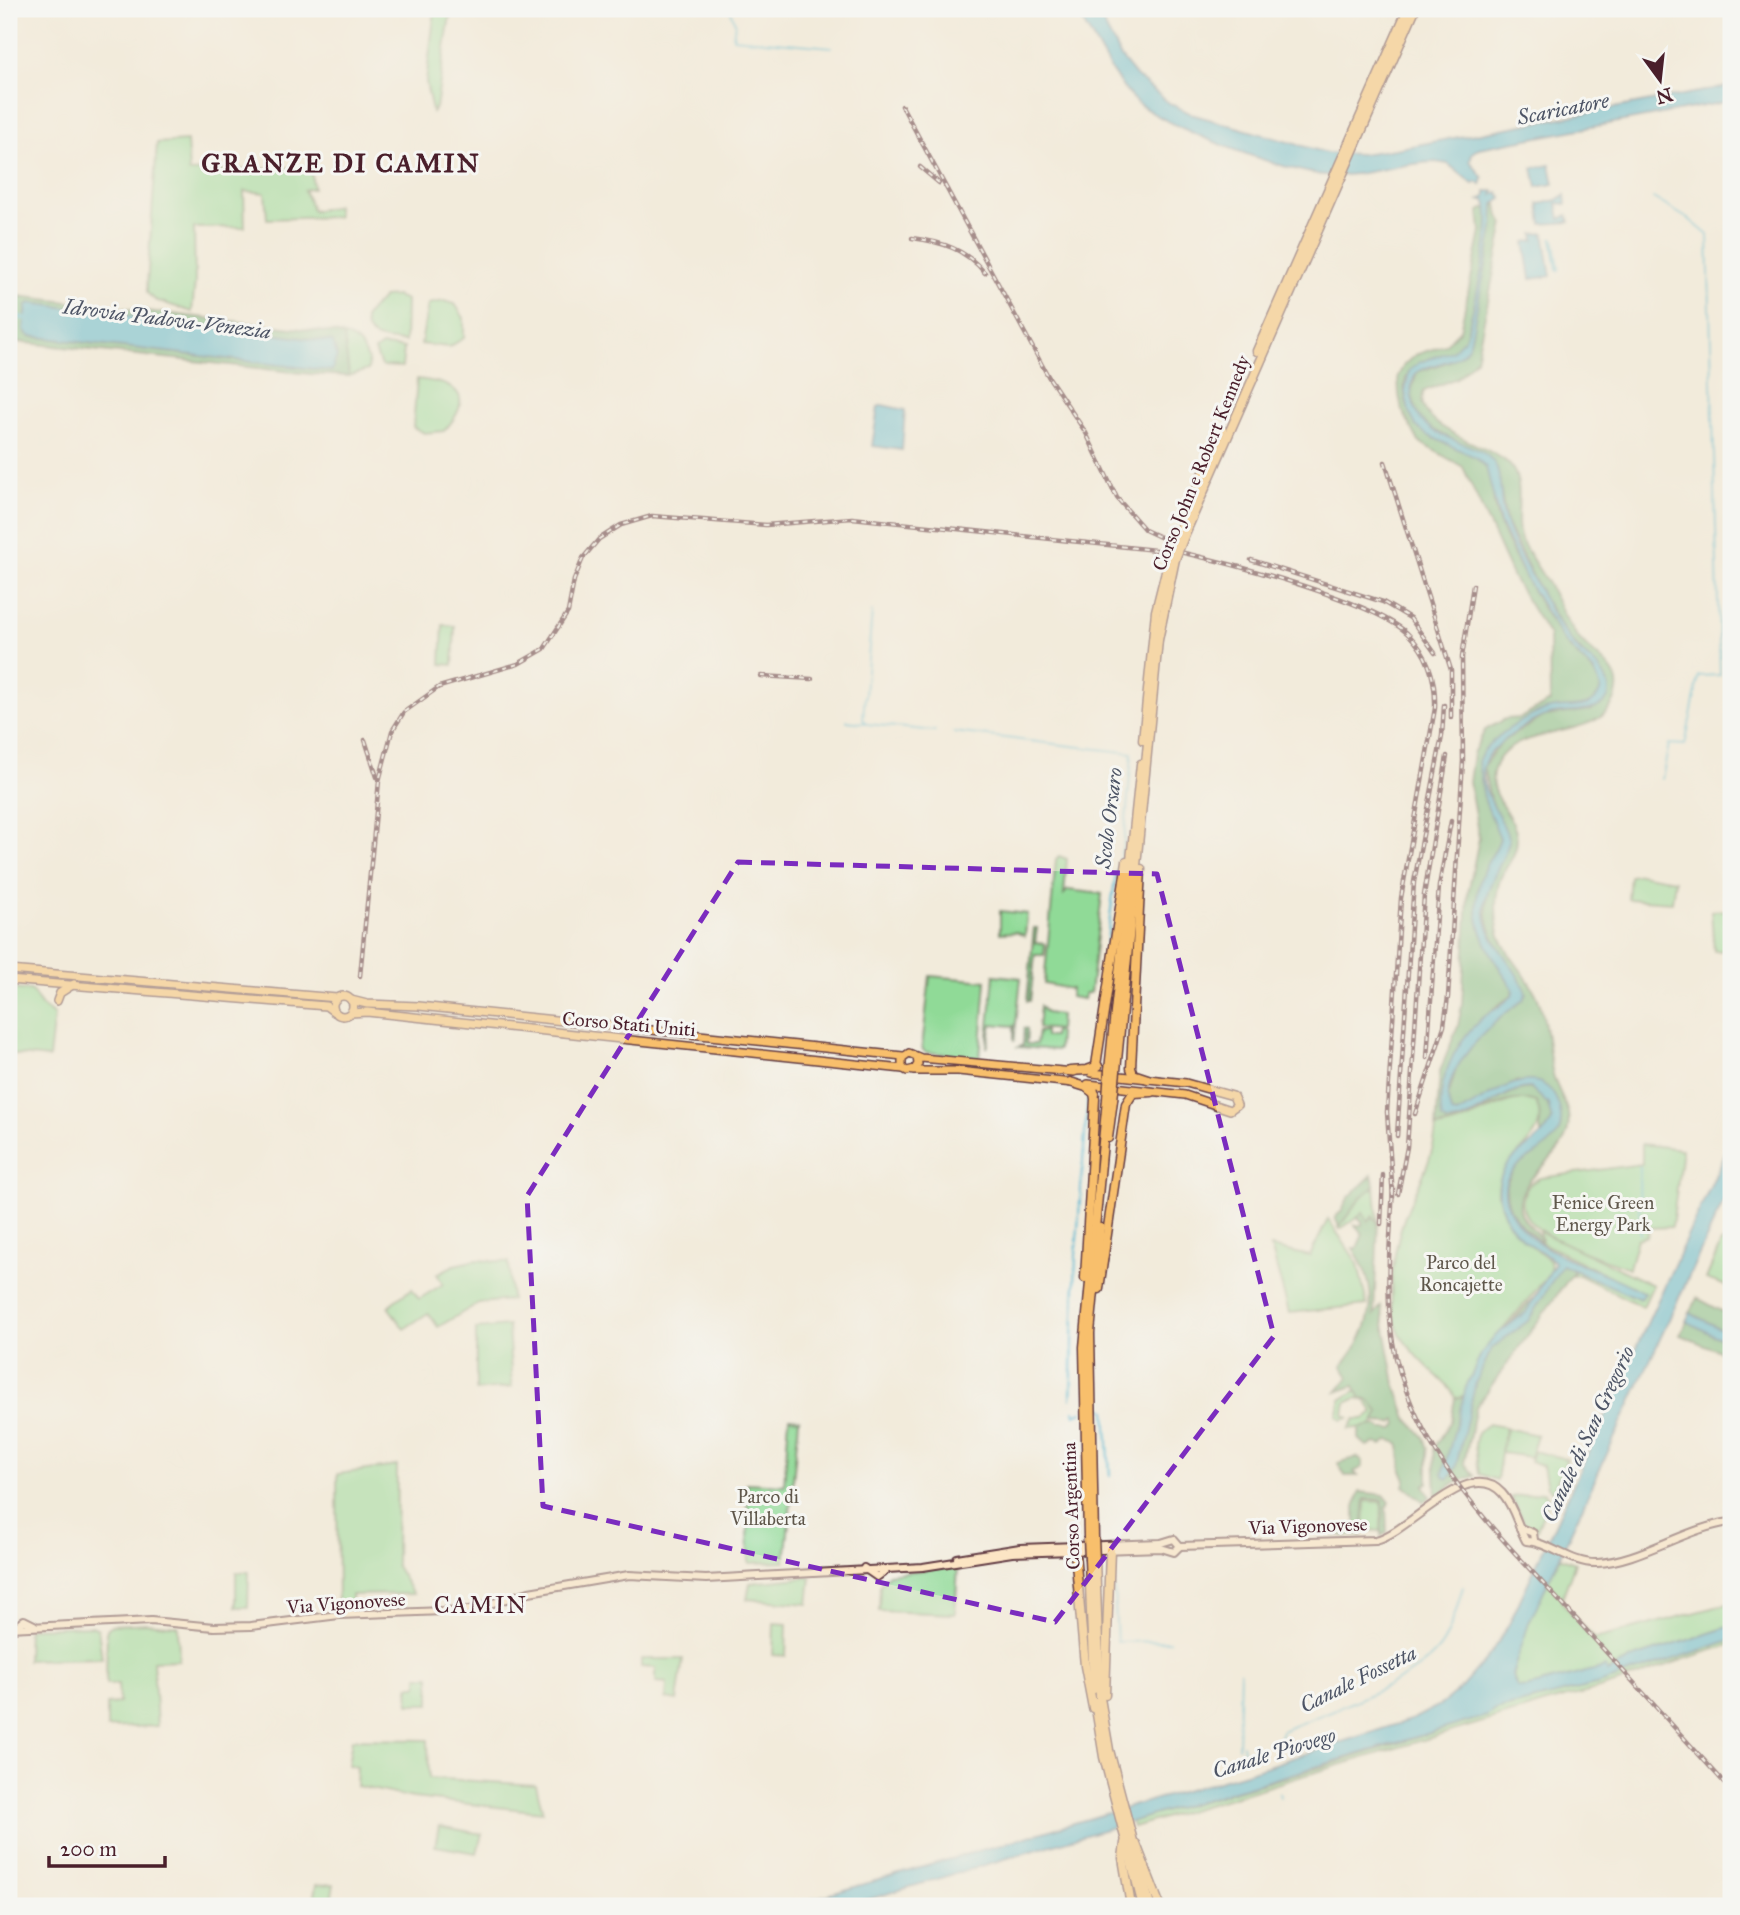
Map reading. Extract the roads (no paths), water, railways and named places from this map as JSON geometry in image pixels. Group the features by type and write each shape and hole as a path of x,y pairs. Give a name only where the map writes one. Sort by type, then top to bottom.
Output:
{"highway":[{"path":"1350,149 1408,9"},
{"path":"1350,149 1415,9"},
{"name":"Corso John e Robert Kennedy","path":"1110,1099 1110,1072 1155,640 1172,559 1198,493 1350,149"},
{"name":"Corso John e Robert Kennedy","path":"1110,1072 1141,830 1155,640"},
{"path":"1070,1070 1095,1070 1119,899 1136,813"},
{"path":"1141,830 1141,893 1131,1068 1133,1074 1148,1079"},
{"path":"1070,1082 1096,1087 1085,1256 1084,1347"},
{"path":"1090,1365 1126,1104 1133,1093 1152,1092"},
{"name":"Corso Argentina","path":"1110,1099 1084,1347 1097,1651 1104,1726 1117,1796"},
{"name":"Corso Argentina","path":"1087,1398 1110,1099"},
{"path":"1104,1726 1109,1548"},
{"path":"1076,1549 1085,1666 1101,1741"},
{"name":"Corso Argentina","path":"1092,1559 1091,1655 1101,1741 1150,1906"},
{"path":"1128,1836 1123,1858 1131,1906"},
{"path":"1128,1836 1141,1852 1160,1906"},
{"name":"Corso Argentina","path":"1128,1836 1143,1906"}],"main road":[{"path":"9,968 337,998 345,996 354,1006 351,1013 343,1017 326,1006 9,979"},
{"path":"9,979 61,982"},
{"path":"46,982 54,989 57,1001 64,989 75,984"},
{"path":"334,1012 333,1003 337,998"},
{"name":"Corso Stati Uniti","path":"351,1000 367,1004 419,1006 903,1056"},
{"name":"Corso Stati Uniti","path":"351,1013 792,1055 904,1069"},
{"path":"1070,1070 917,1057 911,1054 903,1056 900,1062 904,1069 913,1071 958,1071 1070,1082"},
{"path":"913,1071 919,1063 917,1057"},
{"path":"1095,1070 1110,1072 1213,1089 1233,1097 1237,1105 1230,1110 1197,1097 1096,1087 1095,1070"},
{"name":"Via Vigonovese","path":"12,1628 25,1625 151,1621 214,1627 251,1626 339,1615 470,1610 530,1591 620,1576 710,1579 864,1568 877,1572 889,1568 1030,1550 1168,1546 1176,1539 1180,1546 1376,1540 1395,1532 1458,1488 1477,1482 1492,1485 1503,1493 1526,1535 1527,1542 1537,1542 1568,1557 1590,1563 1610,1562 1705,1527 1731,1522"}],"water":[{"path":"1074,9 1096,9 1120,56 1136,76 1169,103 1191,114 1327,153 1361,154 1395,149 1731,86 1731,101 1479,148 1472,153 1470,161 1483,178 1481,185 1477,182 1473,184 1448,164 1435,162 1352,174 1324,175 1282,166 1224,146 1146,109 1123,87"},
{"path":"1550,165 1554,184 1537,187 1533,168"},
{"path":"1486,191 1494,191 1493,195 1498,192 1502,199 1494,204 1493,229 1470,343 1466,350 1453,359 1417,372 1412,383 1412,398 1419,416 1428,426 1487,455 1495,464 1504,516 1520,556 1561,628 1602,673 1609,690 1607,700 1600,706 1590,710 1548,715 1521,729 1492,752 1483,767 1488,796 1509,841 1486,898 1487,924 1526,993 1523,1000 1498,1020 1470,1049 1451,1082 1448,1098 1452,1113 1457,1114 1512,1084 1540,1082 1551,1090 1560,1110 1559,1130 1548,1145 1510,1174 1505,1195 1510,1210 1521,1227 1552,1251 1644,1293 1640,1299 1562,1265 1528,1321 1492,1348 1476,1382 1456,1466 1449,1479 1445,1478 1443,1473 1466,1387 1481,1354 1495,1336 1526,1312 1555,1263 1516,1232 1504,1214 1499,1193 1499,1182 1509,1163 1543,1133 1552,1121 1548,1104 1531,1088 1520,1089 1469,1117 1447,1122 1442,1119 1444,1079 1454,1053 1479,1021 1513,994 1513,989 1488,948 1478,919 1478,889 1500,838 1484,799 1478,762 1497,738 1517,724 1553,708 1586,705 1598,696 1601,688 1595,673 1564,641 1527,581 1500,523 1486,467 1475,457 1427,435 1416,426 1409,412 1405,392 1409,371 1420,362 1452,351 1465,338 1486,246 1488,211 1485,200 1480,200 1486,196"},
{"path":"1565,195 1566,204 1557,203 1560,219 1568,215 1570,222 1542,224 1539,204 1557,200"},
{"path":"1544,233 1551,276 1531,279 1525,242 1535,240 1534,234"},
{"path":"30,303 333,342 337,356 332,371 29,336 24,330 27,305"},
{"path":"882,405 905,410 902,450 872,446 878,407"},
{"path":"1731,1141 1731,1185 1529,1623 1512,1675 1517,1687 1525,1688 1605,1667 1607,1672 1634,1658 1731,1626 1731,1640 1599,1684 1495,1710 1487,1716 846,1906 789,1906 1249,1772 1413,1719 1442,1704 1459,1690 1493,1651 1510,1622"},
{"path":"1690,1313 1731,1334 1731,1344 1686,1321"}],"waterway":[{"name":"Scolo Orsaro","path":"730,9 735,23 733,38 832,47"},
{"path":"1653,198 1690,220 1708,235 1720,675 1699,676 1685,745 1669,744 1662,779"},
{"path":"1553,239 1558,269"},
{"name":"Idrovia Padova-Venezia","path":"9,316 30,319"},
{"name":"Scolo Orsaro","path":"872,612 863,719 867,724 935,731"},
{"path":"847,721 865,723"},
{"name":"Scolo Orsaro","path":"953,732 1132,753 1124,843 1115,879 1091,1064"},
{"name":"Scolo Orsaro","path":"1071,1399 1076,1255 1088,1094"},
{"path":"1639,1166 1640,1234"},
{"name":"Scolo Orsaro","path":"1094,1408 1102,1407 1106,1410 1110,1476"},
{"name":"Scolo Orsaro","path":"1074,1411 1075,1415 1082,1412"},
{"name":"Scolo Orsaro","path":"1113,1567 1117,1642 1170,1641"},
{"name":"Canale Fossetta","path":"1275,1750 1282,1731 1393,1683 1431,1657 1446,1637 1463,1587"},
{"name":"Scolo Orsaro","path":"1238,1747 1240,1671"},
{"name":"Canale Piovego","path":"1242,1744 1243,1751"},
{"name":"Canale Fossetta","path":"1279,1793 1280,1797"}],"railway":[{"path":"902,106 1048,376 1086,433 1117,498 1145,530 1177,545"},
{"path":"920,167 939,183"},
{"path":"912,238 953,248 970,258 985,273"},
{"path":"1385,462 1451,670 1451,718"},
{"path":"360,976 379,781 392,731 404,712 439,687 518,664 544,649 568,612 574,580 583,558 599,539 621,525 652,516 766,525 852,518 1184,553 1303,586 1367,610 1392,622 1409,635 1422,651 1430,669 1435,708 1401,898 1387,1112 1393,1197"},
{"path":"1251,560 1383,602 1410,618 1435,653"},
{"path":"1415,1114 1444,1026 1448,997 1463,761 1462,657 1473,585"},
{"path":"761,676 812,679"},
{"path":"1397,1136 1414,882 1442,736 1444,705"},
{"path":"365,740 377,777"},
{"path":"1398,1194 1407,1147 1424,895 1447,756"},
{"path":"1427,1058 1439,886 1451,821"},
{"path":"1381,1224 1383,1175"},
{"path":"1393,1188 1388,1273 1392,1337 1409,1397 1426,1433 1446,1468 1495,1531 1731,1790"}],"district":[{"name":"GRANZE DI CAMIN","path":"341,163"},
{"name":"CAMIN","path":"481,1605"}],"water label":[{"name":"Scaricatore","path":"1563,109"},
{"name":"Canale di San Gregorio","path":"1588,1434"}],"park label":[{"name":"Fenice Green Energy Park","path":"1603,1213"},
{"name":"Parco del Roncajette","path":"1461,1273"},
{"name":"Parco di Villaberta","path":"768,1507"}]}
